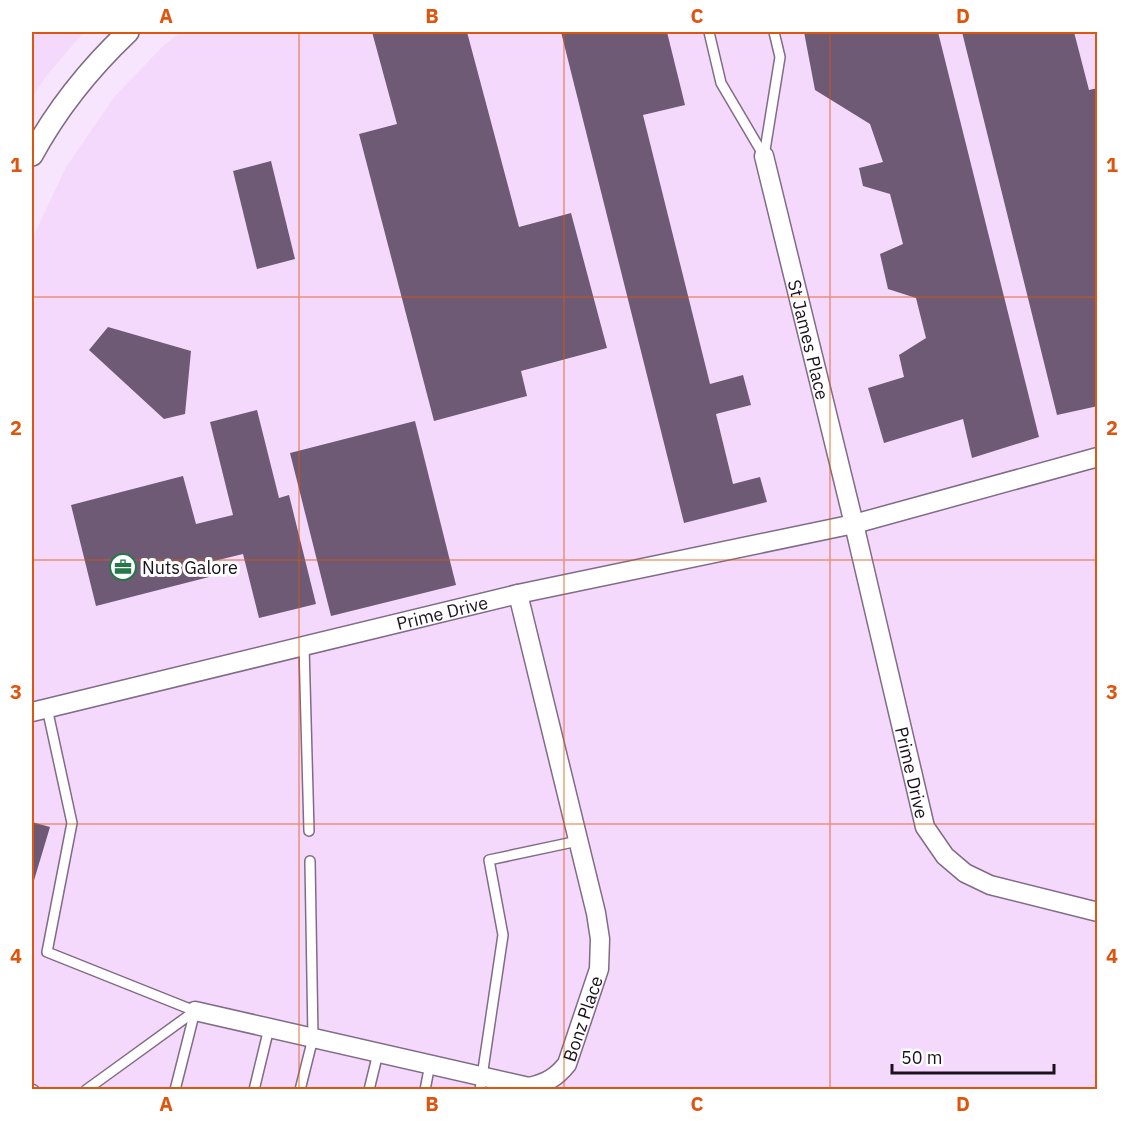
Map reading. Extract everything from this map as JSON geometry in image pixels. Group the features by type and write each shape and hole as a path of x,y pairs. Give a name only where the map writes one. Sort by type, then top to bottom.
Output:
{"street":[{"path":"32,155 57,114 81,82 128,32"},
{"name":"St James Place","path":"764,156 854,524"},
{"name":"Prime Drive","path":"39,710 518,594 854,524 1098,457"},
{"name":"Prime Drive","path":"854,524 925,826 945,856 965,873 990,885 1098,912"},
{"name":"Bonz Place","path":"195,1011 430,1064 481,1083 529,1087 543,1084 557,1076 567,1064 599,969 600,939 596,913 518,594"}],"lane":[{"path":"709,32 721,82 764,156"},
{"path":"764,156 780,57 774,32"},
{"path":"304,646 309,831"},
{"path":"39,710 72,823 47,952 195,1011"},
{"path":"481,1083 503,935 489,860 578,841"},
{"path":"300,1089 313,1038 310,861"},
{"path":"86,1089 195,1011"},
{"path":"176,1089 195,1011"},
{"path":"254,1089 269,1028"},
{"path":"369,1089 378,1053"},
{"path":"424,1089 430,1064"}],"shaded area":[{"path":"32,32 84,32 47,75 32,97"},
{"path":"181,32 1097,32 1097,1089 32,1090 32,239 66,167 115,96 164,45"}],"building":[{"path":"372,32 467,32 519,227 571,213 607,348 521,371 527,396 434,421 359,134 397,124"},
{"path":"561,32 667,32 685,105 643,115 710,384 743,375 751,405 716,414 733,484 760,477 767,502 684,523"},
{"path":"804,32 938,32 1039,437 972,458 963,419 884,443 868,388 904,377 899,355 926,338 916,298 888,289 880,254 903,244 890,194 863,186 859,168 883,162 870,124 815,90"},
{"path":"962,32 1074,32 1089,90 1098,88 1098,406 1057,415"},
{"path":"271,161 295,259 257,269 233,171"},
{"path":"108,327 191,351 185,414 164,419 89,350"},
{"path":"257,410 279,498 289,495 316,604 259,618 243,554 206,563 209,577 96,606 71,505 183,476 196,524 233,515 210,422"},
{"path":"415,421 456,585 331,616 290,453"},
{"path":"32,822 50,827 32,887"}],"place":[{"name":"Nuts Galore","path":"123,567"}]}
